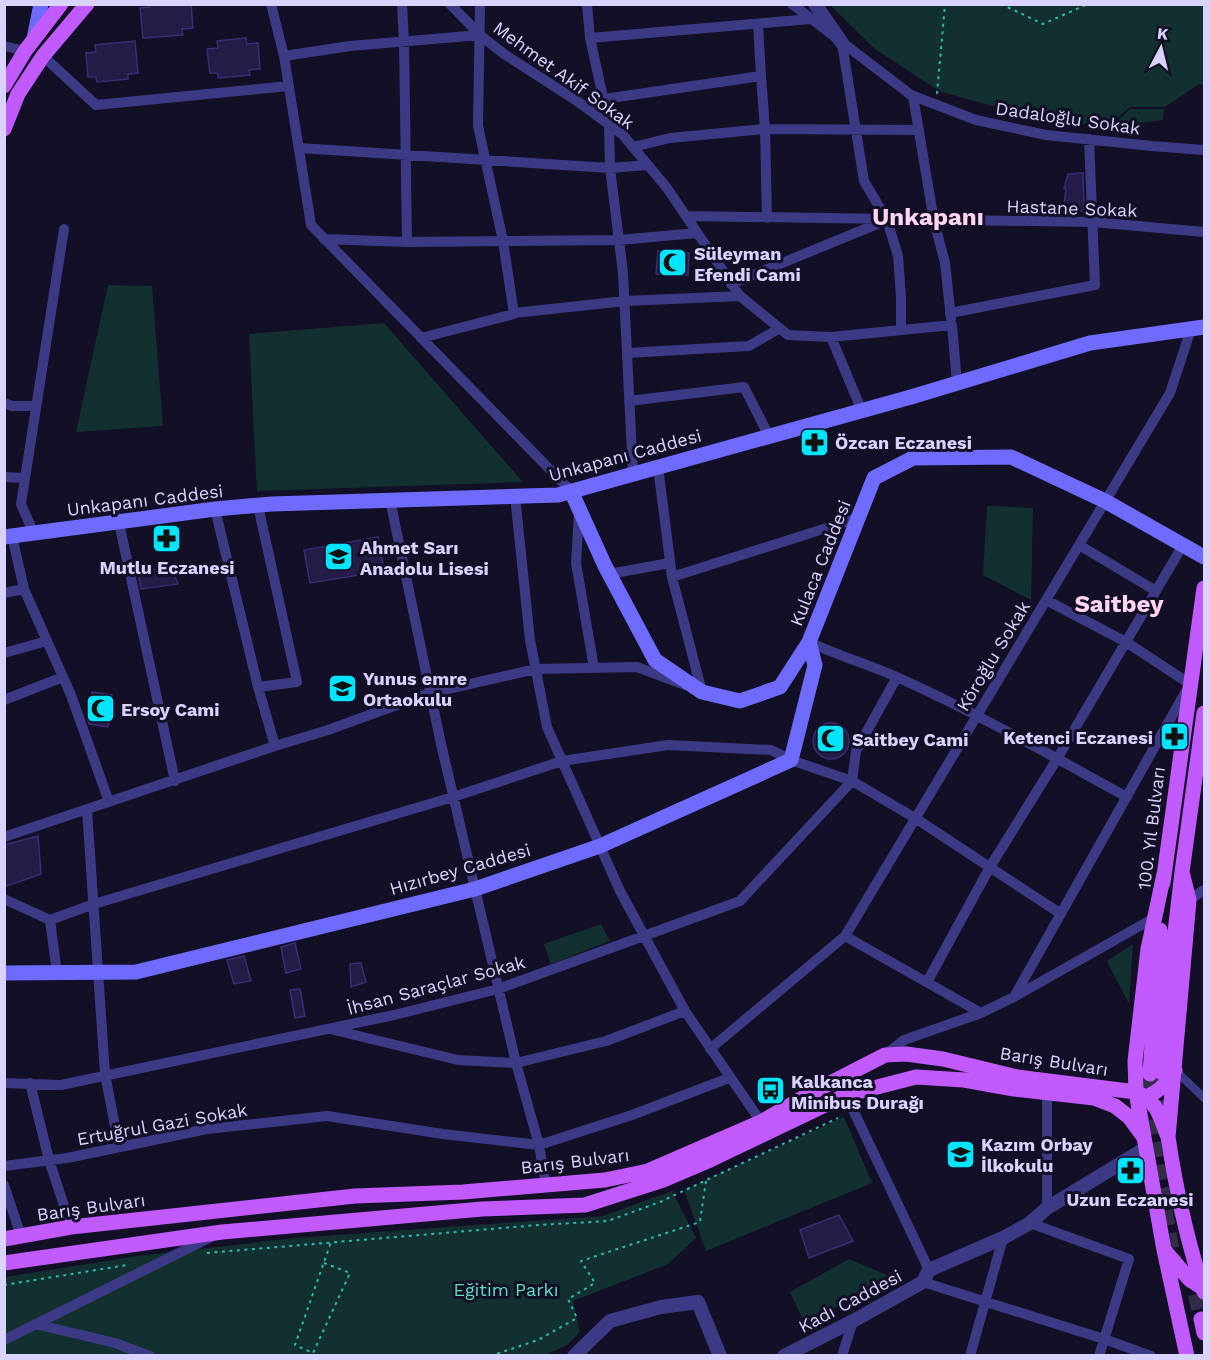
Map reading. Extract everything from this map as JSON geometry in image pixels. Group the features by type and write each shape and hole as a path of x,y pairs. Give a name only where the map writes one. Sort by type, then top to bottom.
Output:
{"main road":[{"path":"29,45 41,4"},
{"path":"4,86 29,45 61,4"},
{"path":"4,129 18,94 44,56 87,4"},
{"name":"Unkapanı Caddesi","path":"8,537 258,506 558,495 862,411 1090,343 1198,328"},
{"name":"Kulaca Caddesi","path":"571,491 609,574 655,660 702,692 740,701 780,687 809,642 874,478 913,458 1011,457 1106,501 1204,557"},
{"name":"100. Yıl Bulvarı","path":"1163,1072 1154,990 1164,874 1204,588"},
{"path":"790,759 815,664 809,642"},
{"name":"100. Yıl Bulvarı","path":"1163,1072 1171,966 1204,713"},
{"name":"Hızırbey Caddesi","path":"4,973 136,972 475,889 600,846 790,759"},
{"path":"1182,872 1190,900 1163,1072 1173,1172 1198,1256 1202,1284"},
{"path":"1110,1090 1131,1074 1135,1061 1148,949 1164,874"},
{"name":"Barış Bulvarı","path":"4,1239 71,1227 355,1196 546,1186 606,1180 648,1171 761,1122 885,1055 906,1054 943,1059 1017,1077 1060,1081 1140,1096"},
{"path":"1135,1061 1144,1142 1175,1307 1187,1356"},
{"path":"1094,1098 1140,1096 1166,1085 1163,1072"},
{"name":"Barış Bulvarı","path":"4,1263 222,1232 482,1209 585,1205 663,1180 846,1095 916,1077 964,1080 1094,1098 1115,1107 1129,1117 1144,1142"},
{"path":"1140,1096 1155,1104 1168,1137"},
{"path":"1164,1250 1202,1284"},
{"path":"1175,1307 1178,1300 1202,1284"},
{"path":"1185,1321 1196,1356"}],"street":[{"path":"271,4 285,56 311,225 571,491"},
{"path":"402,4 407,242"},
{"name":"Mehmet Akif Sokak","path":"450,4 480,35 504,54 623,135 667,188 740,296 788,334 831,338 952,325"},
{"path":"480,4 477,126 503,241 514,313"},
{"path":"587,4 590,38 609,125 610,168 625,301 633,474"},
{"name":"Dadaloğlu Sokak","path":"792,4 913,96 976,120 1046,135 1204,150"},
{"path":"815,4 842,43 864,181 888,220 897,256 901,330"},
{"path":"590,38 810,19"},
{"path":"758,24 765,129 767,218"},
{"path":"285,56 351,46 480,35"},
{"path":"4,46 29,45"},
{"path":"44,56 96,105 289,86"},
{"path":"604,99 761,76"},
{"path":"913,96 934,221 945,263 957,383"},
{"path":"633,147 670,138 765,129 919,130"},
{"path":"950,313 1095,285 1089,139"},
{"path":"300,148 610,168 648,165"},
{"name":"Hastane Sokak","path":"686,216 1093,222 1204,232"},
{"path":"732,284 888,220"},
{"path":"34,534 21,504 64,229"},
{"path":"324,239 407,242 619,240 697,233"},
{"path":"421,338 514,313 625,301 740,296"},
{"path":"627,353 749,346 780,328"},
{"name":"Köroğlu Sokak","path":"710,1049 845,936 1170,393 1198,328"},
{"path":"831,338 862,411"},
{"path":"629,401 744,387 770,436"},
{"path":"4,403 12,406 35,406"},
{"path":"658,467 672,577 702,692"},
{"path":"4,477 25,478"},
{"path":"515,496 530,640 547,728 620,891 685,1011 761,1122"},
{"path":"390,500 453,797 516,1063 539,1145 546,1186"},
{"path":"258,506 297,682 258,687"},
{"path":"579,509 576,563 594,668"},
{"path":"215,510 258,687 275,746"},
{"path":"672,577 858,518"},
{"path":"119,523 175,781"},
{"path":"8,537 24,589 63,677 109,802"},
{"path":"1079,545 1156,591"},
{"path":"927,982 990,867 1183,545"},
{"path":"609,574 670,563"},
{"path":"4,593 24,589"},
{"path":"1014,997 1190,684 1126,642 1046,600"},
{"path":"4,653 47,641"},
{"path":"809,642 897,677 977,715 1127,797"},
{"path":"4,837 328,730 430,693 536,669 637,667 702,692"},
{"path":"4,700 63,677"},
{"path":"852,781 856,751 897,677"},
{"path":"4,899 50,920 94,904 453,797 562,761 668,745 771,750 852,781 915,818 1061,914"},
{"name":"İhsan Saraçlar Sokak","path":"4,1083 61,1085 328,1029 498,989 645,937 740,901 852,781"},
{"path":"87,810 105,1074 119,1147"},
{"path":"1190,900 1204,890"},
{"path":"885,1055 904,1040 981,1013 1014,997 1154,918"},
{"path":"50,920 57,973"},
{"path":"845,936 981,1013"},
{"path":"328,1029 458,1060 516,1063 606,1041 685,1011"},
{"path":"1163,1072 1185,1082 1204,1098"},
{"path":"539,1145 632,1115 729,1078"},
{"path":"30,1083 49,1160 71,1227"},
{"path":"1047,1093 1047,1208"},
{"path":"846,1095 926,1276 986,1302 1151,1356"},
{"name":"Ertuğrul Gazi Sokak","path":"4,1166 49,1160 207,1129 327,1116 443,1134 539,1145"},
{"name":"Kadı Caddesi","path":"784,1356 853,1321 926,1276 1030,1223 1047,1208 1144,1142"},
{"path":"4,1185 21,1236"},
{"path":"1030,1223 1129,1259 1099,1356"},
{"path":"4,1340 222,1232"},
{"path":"970,1356 1003,1238"},
{"path":"574,1356 610,1321 661,1307 698,1302 720,1356"},
{"path":"842,1356 853,1321"},
{"path":"35,1324 116,1342 150,1356"}],"path":[{"path":"934,104 939,90 945,4"},
{"path":"1001,4 1043,24 1088,4"},
{"path":"490,1356 538,1340 577,1318 568,1299 595,1283 581,1261 700,1222 706,1179"},
{"path":"324,1263 350,1273 313,1353 295,1345 331,1242"}],"green space":[{"path":"830,5 1204,5 1204,85 1199,84 1165,107 1130,107 1106,128 988,105 939,91 875,49"},
{"path":"1130,109 1164,109 1163,120 1110,127"},
{"path":"108,285 152,286 163,426 76,432"},
{"path":"384,323 523,482 257,491 249,334"},
{"path":"987,506 1033,508 1031,600 983,575"},
{"path":"601,924 610,941 551,964 544,944"},
{"path":"1133,944 1129,1004 1107,961"},
{"path":"844,1117 872,1183 706,1251 684,1190"},
{"name":"Eğitim Parkı","path":"672,1191 696,1238 668,1264 573,1301 580,1332 567,1345 545,1355 5,1356 5,1277 138,1256 294,1238 603,1216"},
{"path":"849,1259 896,1279 804,1322 790,1292"}],"building":[{"path":"150,4 191,4 193,28 182,29 183,35 143,38 140,8 150,7"},
{"path":"246,38 247,44 258,43 260,69 249,70 250,75 218,78 218,73 210,73 207,49 218,48 217,41"},
{"path":"135,41 138,73 128,74 128,79 97,82 96,77 88,77 86,53 96,52 95,45"},
{"path":"1083,173 1084,211 1063,211 1066,189 1064,188 1068,174"},
{"name":"Süleyman Efendi Cami","path":"658,251 689,253 688,275 656,274"},
{"path":"378,537 384,571 310,583 304,550"},
{"path":"171,566 178,584 141,589 138,574"},
{"name":"Ersoy Cami","path":"92,692 112,695 108,727 89,724"},
{"name":"Saitbey Cami","path":"831,723 844,728 849,741 844,754 831,759 818,754 813,741 818,728"},
{"path":"38,836 41,874 4,887 4,845"},
{"path":"295,943 301,969 286,973 281,947"},
{"path":"244,956 251,981 234,984 227,960"},
{"path":"361,963 366,982 351,987 350,964"},
{"path":"300,989 305,1016 295,1018 290,990"},
{"path":"839,1215 853,1241 809,1258 800,1230"}],"tunnel":[{"path":"1150,1074 1149,1118 1175,1267"},
{"path":"1162,1077 1163,1125"},
{"path":"1190,1272 1201,1319"}],"place":[{"name":"Süleyman Efendi Cami","path":"673,263"},
{"name":"Özcan Eczanesi","path":"814,442"},
{"name":"Mutlu Eczanesi","path":"167,538"},
{"name":"Ahmet Sarı Anadolu Lisesi","path":"339,557"},
{"name":"Yunus emre Ortaokulu","path":"342,688"},
{"name":"Ersoy Cami","path":"100,709"},
{"name":"Ketenci Eczanesi","path":"1174,737"},
{"name":"Saitbey Cami","path":"831,739"},
{"name":"Kalkanca Minibus Durağı","path":"770,1091"},
{"name":"Kazım Orbay İlkokulu","path":"960,1154"},
{"name":"Uzun Eczanesi","path":"1130,1170"}],"district":[{"name":"Unkapanı","path":"928,217"},
{"name":"Saitbey","path":"1119,604"}]}
